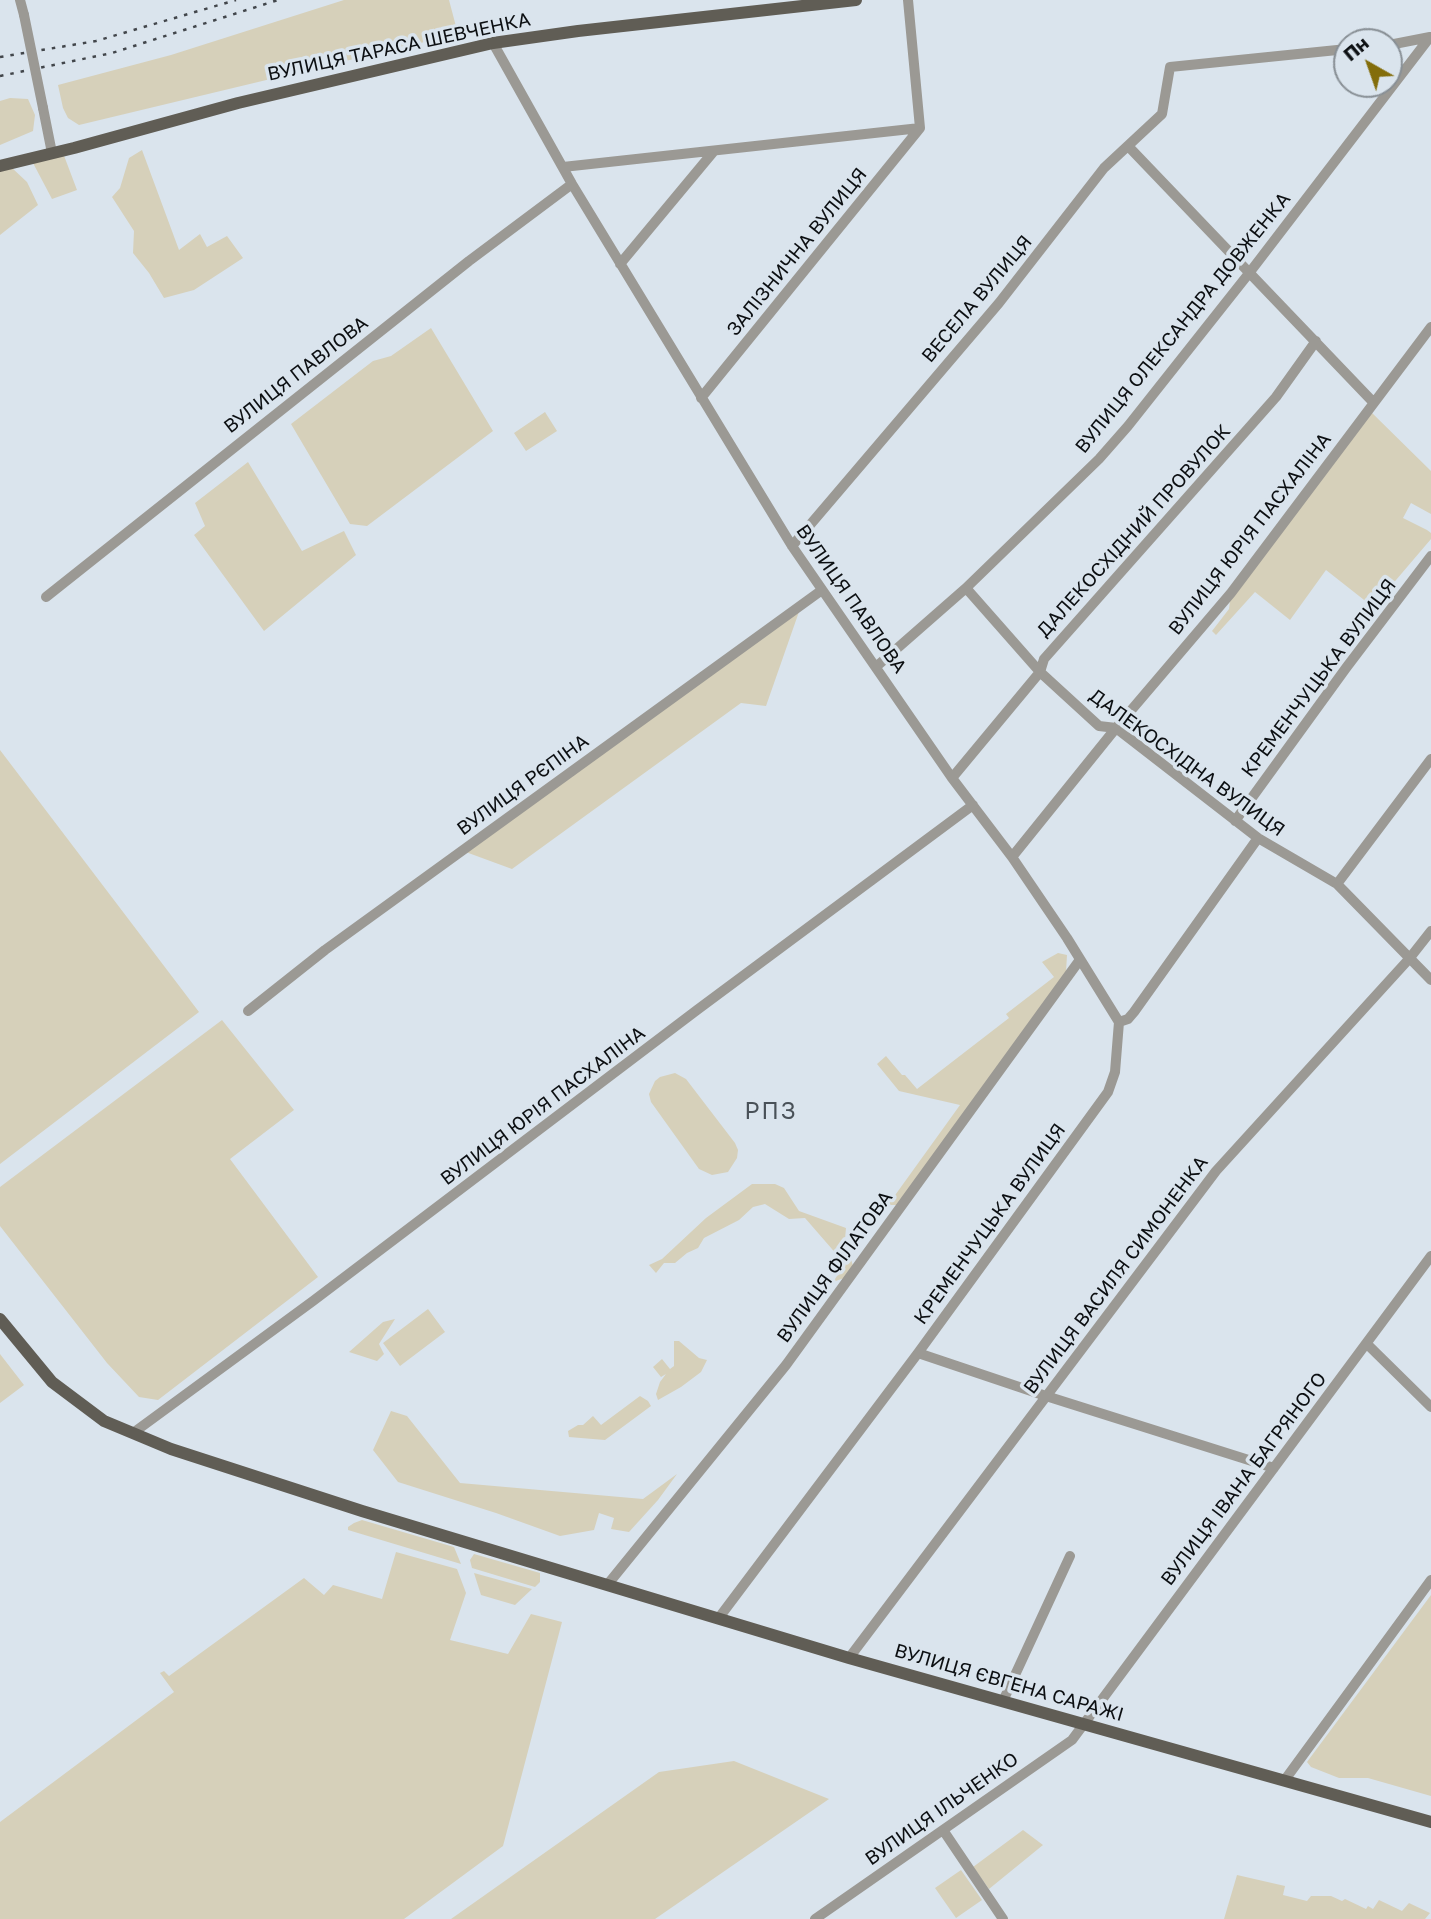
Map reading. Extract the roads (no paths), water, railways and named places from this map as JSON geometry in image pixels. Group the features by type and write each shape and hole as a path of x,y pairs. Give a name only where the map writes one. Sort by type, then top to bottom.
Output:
{"main road":[{"name":"ВУЛИЦЯ ТАРАСА ШЕВЧЕНКА","path":"0,166 238,103 494,43 856,0"},
{"name":"ВУЛИЦЯ ЄВГЕНА САРАЖІ","path":"0,1319 52,1381 104,1421 171,1449 362,1511 849,1658 1431,1822"}],"street":[{"path":"20,0 52,153"},
{"path":"563,167 920,128 908,0"},
{"path":"1403,42 1431,37"},
{"name":"ВУЛИЦЯ ОЛЕКСАНДРА ДОВЖЕНКА","path":"877,666 966,588 1106,451 1250,272 1431,37"},
{"name":"ВУЛИЦЯ ПАВЛОВА","path":"494,43 572,184 792,546 952,778 1012,857 1119,1022"},
{"name":"ВЕСЕЛА ВУЛИЦЯ","path":"792,546 999,303 1104,168 1162,114 1170,68 1333,51"},
{"name":"ЗАЛІЗНИЧНА ВУЛИЦЯ","path":"701,398 920,128"},
{"path":"1128,146 1374,403"},
{"path":"620,264 714,150"},
{"name":"ВУЛИЦЯ ПАВЛОВА","path":"46,597 293,399 572,184"},
{"name":"ВУЛИЦЯ ЮРІЯ ПАСХАЛІНА","path":"1012,857 1115,729 1231,593 1431,327"},
{"name":"ДАЛЕКОСХІДНИЙ ПРОВУЛОК","path":"952,778 1040,672 1044,659 1276,397 1316,341"},
{"name":"КРЕМЕНЧУЦЬКА ВУЛИЦЯ","path":"1235,821 1431,556"},
{"name":"ДАЛЕКОСХІДНА ВУЛИЦЯ","path":"966,588 1040,672 1099,726 1115,729 1258,838 1338,884 1431,980"},
{"name":"ВУЛИЦЯ РЄПІНА","path":"248,1011 325,950 822,590"},
{"path":"1338,884 1431,759"},
{"name":"ВУЛИЦЯ ЮРІЯ ПАСХАЛІНА","path":"133,1433 973,805"},
{"path":"1119,1022 1128,1019 1134,1012 1258,838"},
{"name":"ВУЛИЦЯ ВАСИЛЯ СИМОНЕНКА","path":"849,1658 1216,1171 1409,959 1431,931"},
{"name":"ВУЛИЦЯ ФІЛАТОВА","path":"608,1584 786,1364 1079,961"},
{"name":"КРЕМЕНЧУЦЬКА ВУЛИЦЯ","path":"718,1619 918,1353 1108,1092 1115,1072 1119,1022"},
{"name":"ВУЛИЦЯ ІВАНА БАГРЯНОГО","path":"1084,1723 1431,1256"},
{"path":"1367,1344 1431,1407"},
{"path":"918,1353 1274,1468"},
{"path":"1003,1701 1070,1556"},
{"path":"1284,1781 1431,1580"},
{"name":"ВУЛИЦЯ ІЛЬЧЕНКО","path":"815,1919 1072,1740 1084,1723"},
{"path":"943,1830 1003,1919"}],"railway":[{"path":"0,57 96,41 236,0"},
{"path":"0,76 112,53 278,0"}],"district":[{"name":"РПЗ","path":"771,1112"}]}
